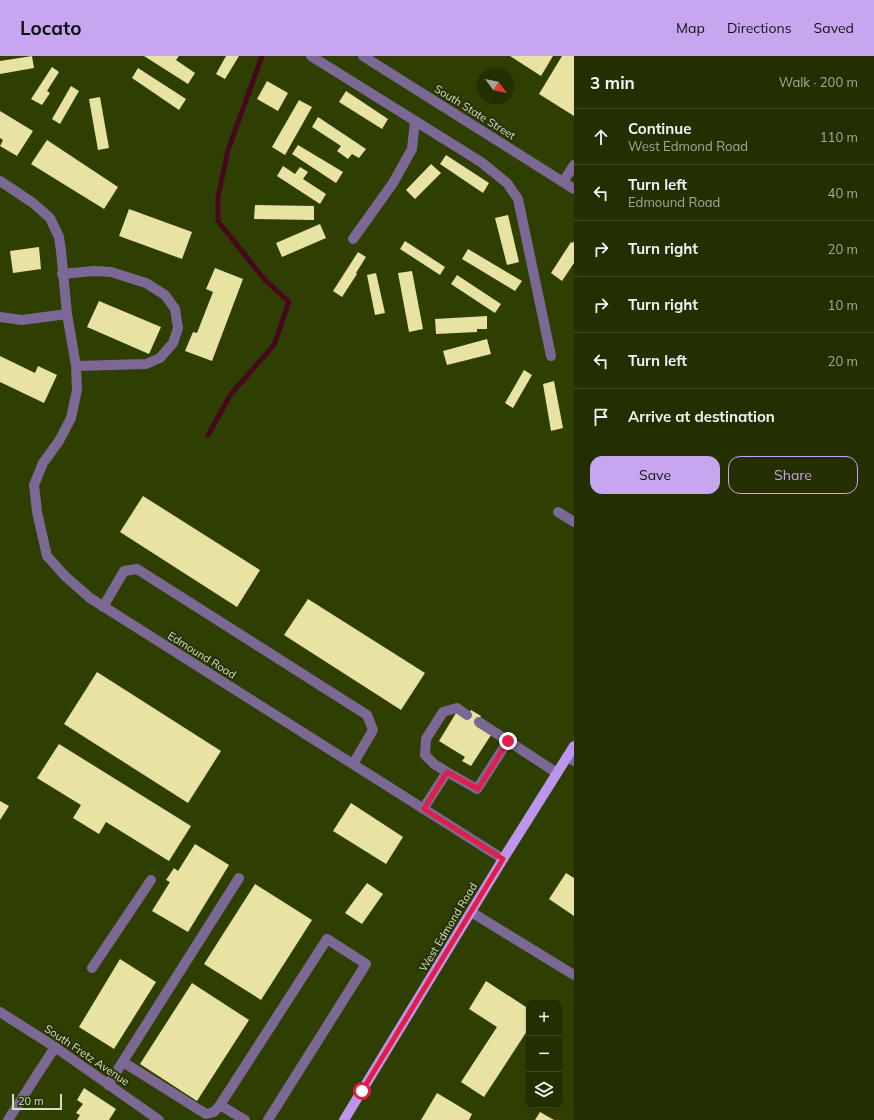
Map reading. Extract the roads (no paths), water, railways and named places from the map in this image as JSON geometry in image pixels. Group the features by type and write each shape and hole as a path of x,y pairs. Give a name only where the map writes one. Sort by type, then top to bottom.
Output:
{"main road":[{"name":"West Edmond Road","path":"344,1120 503,859 557,773 570,759 574,746"}],"street":[{"path":"311,56 324,60 415,121 481,162 507,183 518,199 551,356"},
{"name":"South State Street","path":"362,56 574,189"},
{"path":"353,239 393,183 412,149 415,121"},
{"path":"563,182 574,165"},
{"path":"0,181 33,203 50,218 59,237 62,274 67,314 76,366 146,364 160,358 173,343 178,328 175,309 165,295 146,283 111,272 94,271 62,274"},
{"path":"0,317 22,320 67,314"},
{"name":"Edmound Road","path":"76,366 77,390 71,418 59,441 43,463 34,485 37,512 47,556 65,576 90,598 103,607 503,859"},
{"path":"558,512 574,522"},
{"path":"103,607 124,571 137,569 367,716 373,730 353,764"},
{"path":"467,715 457,708 443,712 426,739 425,755 434,764 478,789 508,741"},
{"path":"479,722 557,773"},
{"path":"424,809 447,772"},
{"path":"108,1084 240,878"},
{"path":"92,968 151,880"},
{"path":"471,912 574,975"},
{"path":"123,1062 206,1114 214,1112 327,939 366,964 268,1120"},
{"name":"South Fretz Avenue","path":"0,1012 55,1047 159,1120"},
{"path":"8,1120 55,1047"},
{"path":"220,1105 244,1120"}],"waterway":[{"path":"208,435 231,394 274,345 289,302 265,280 218,221 218,197 228,150 262,56"}]}
